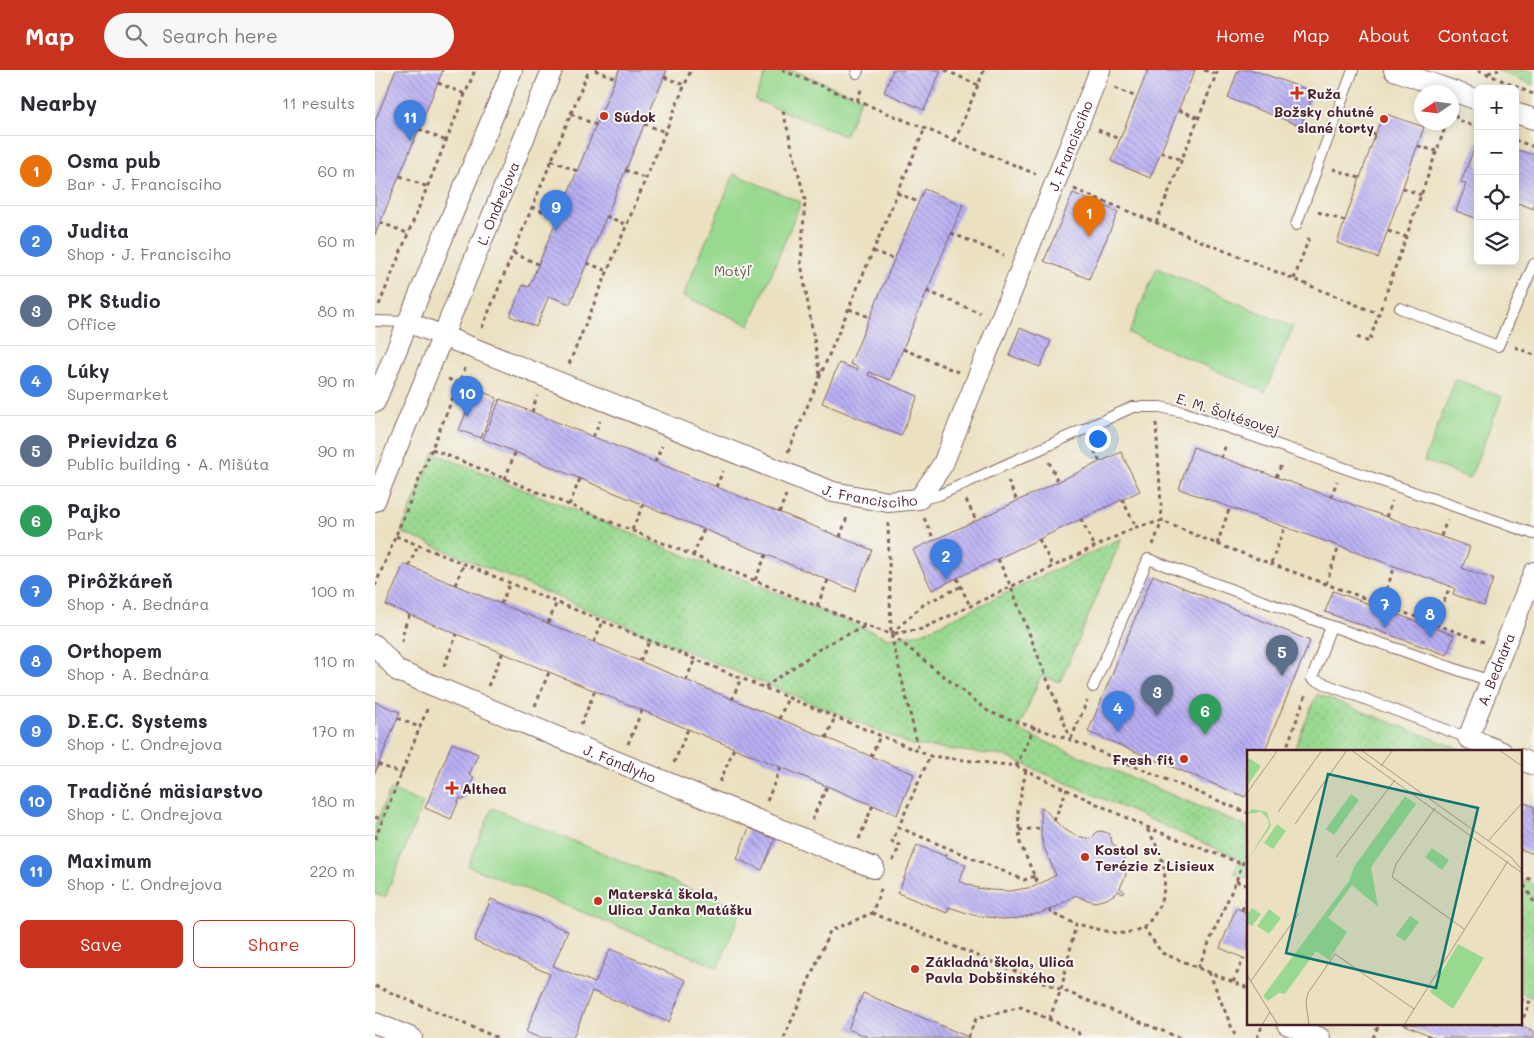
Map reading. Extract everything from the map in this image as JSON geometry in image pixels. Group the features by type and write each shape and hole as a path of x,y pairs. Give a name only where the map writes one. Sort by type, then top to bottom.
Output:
{"street":[{"path":"375,402 512,70"},
{"name":"Ľ. Ondrejova","path":"375,501 551,70"},
{"name":"J. Francisciho","path":"443,336 833,492 888,502 919,499 943,464 1100,70"},
{"path":"1393,70 1474,99"},
{"path":"1519,114 1534,119"},
{"path":"408,322 443,336"},
{"name":"A. Bednára","path":"1468,738 1534,572"},
{"name":"J. Fándlyho","path":"375,645 398,672 880,874"},
{"path":"1468,738 1497,750"},
{"path":"1521,759 1534,765"},
{"path":"375,1023 413,1038"},
{"path":"1292,1026 1319,1038"}],"lane":[{"path":"1296,225 1353,70"},
{"path":"1400,308 1498,346 1534,264"},
{"path":"375,321 408,322"},
{"name":"E. M. Šoltésovej","path":"919,499 939,495 1133,407 1155,407 1183,412 1534,534"},
{"path":"1093,687 1148,560 1490,681"},
{"path":"1331,626 1312,679 1468,738"}],"path":[{"path":"379,307 475,70"},
{"path":"595,70 615,78"},
{"path":"561,384 691,70"},
{"path":"782,70 1379,314"},
{"path":"945,70 978,85"},
{"path":"955,140 984,70"},
{"path":"1204,70 1216,74"},
{"path":"1157,223 1218,70"},
{"path":"1478,70 1534,94"},
{"path":"1487,73 1499,70"},
{"path":"664,77 684,85"},
{"path":"438,83 465,94"},
{"path":"1121,90 1137,96"},
{"path":"1179,110 1199,118"},
{"path":"783,111 805,200 801,263 821,375"},
{"path":"571,114 596,125"},
{"path":"1459,120 1474,126"},
{"path":"644,124 665,132"},
{"path":"780,471 925,128"},
{"path":"419,129 446,141"},
{"path":"1357,337 1369,342 1444,130"},
{"path":"1104,132 1119,139"},
{"path":"1366,132 1375,135"},
{"path":"1519,141 1534,147"},
{"path":"1418,146 1436,152"},
{"path":"1161,152 1181,160"},
{"path":"551,160 577,171"},
{"path":"625,170 646,179"},
{"path":"1351,175 1360,178"},
{"path":"400,176 428,187"},
{"path":"1403,188 1421,195"},
{"path":"897,193 918,202"},
{"path":"532,207 558,218"},
{"path":"606,216 627,225"},
{"path":"1335,218 1345,221"},
{"path":"380,222 409,234"},
{"path":"1294,279 1312,230 1296,225"},
{"path":"1388,231 1406,237"},
{"path":"951,233 1023,263"},
{"path":"873,251 894,259"},
{"path":"513,253 539,264"},
{"path":"587,263 608,271"},
{"path":"927,291 1000,321"},
{"path":"849,309 869,317"},
{"path":"903,349 977,380"},
{"path":"531,412 536,399"},
{"path":"1148,560 1162,521 1155,407"},
{"path":"593,437 598,424"},
{"path":"1221,458 1226,445"},
{"path":"432,449 866,626 891,634 989,712 1035,726 1071,740 1247,813"},
{"path":"655,462 660,450"},
{"path":"1095,450 1100,462"},
{"path":"505,478 515,453"},
{"path":"1277,477 1281,465"},
{"path":"1053,470 1058,482"},
{"path":"716,487 721,475"},
{"path":"569,505 580,479"},
{"path":"1331,497 1336,484"},
{"path":"1012,490 1017,501"},
{"path":"1122,499 1136,527"},
{"path":"779,512 784,500"},
{"path":"888,502 891,634 919,752"},
{"path":"1386,517 1391,503"},
{"path":"632,530 643,504"},
{"path":"1217,544 1230,507"},
{"path":"970,509 976,520"},
{"path":"1081,519 1095,547"},
{"path":"891,634 922,629 1136,527 1162,521 1217,544 1503,649"},
{"path":"1441,536 1446,523"},
{"path":"840,537 844,525"},
{"path":"1271,564 1285,527"},
{"path":"693,556 704,529"},
{"path":"929,529 934,540"},
{"path":"396,536 919,752 930,756 1016,766 1144,826 1242,864"},
{"path":"1039,539 1053,567"},
{"path":"409,566 418,545"},
{"path":"1326,584 1339,546"},
{"path":"755,580 766,555"},
{"path":"998,559 1011,587 1071,740"},
{"path":"455,585 464,564"},
{"path":"1381,604 1395,566"},
{"path":"957,578 970,606"},
{"path":"817,606 828,580"},
{"path":"501,604 510,583"},
{"path":"891,634 924,604 961,586"},
{"path":"1435,624 1450,586"},
{"path":"548,623 557,602"},
{"path":"405,628 410,614"},
{"path":"594,642 603,621"},
{"path":"764,688 827,644 866,626"},
{"path":"452,646 457,634"},
{"path":"641,661 650,640"},
{"path":"497,665 503,652"},
{"path":"686,680 695,659"},
{"path":"543,685 549,672"},
{"path":"732,700 741,678"},
{"path":"1286,750 1312,679"},
{"path":"375,839 421,728 435,687"},
{"path":"1071,740 1093,687"},
{"path":"590,703 595,690"},
{"path":"779,719 788,698"},
{"path":"637,723 642,710"},
{"path":"826,738 835,717"},
{"path":"398,718 421,728"},
{"path":"1016,766 1035,726"},
{"path":"683,742 688,729"},
{"path":"871,757 880,736"},
{"path":"729,761 734,748"},
{"path":"893,862 900,845 892,842 930,756"},
{"path":"378,764 402,774"},
{"path":"775,780 781,767"},
{"path":"1026,770 1018,810 1019,830 1021,843 1038,884"},
{"path":"821,799 827,786"},
{"path":"1054,821 1067,789"},
{"path":"868,818 873,805"},
{"path":"375,817 383,820"},
{"path":"1050,909 1051,913 1076,924 1123,933 1143,927 1161,901 1164,882 1163,861 1156,844 1144,826"},
{"path":"898,827 1024,880 1035,876"},
{"path":"1019,830 1041,828"},
{"path":"1198,968 1247,852"},
{"path":"871,913 880,874"},
{"path":"1521,877 1534,881"},
{"path":"1521,879 1534,902"},
{"path":"1236,881 1247,886"},
{"path":"1242,910 1247,899"},
{"path":"784,1038 830,931 871,913 1180,1038"},
{"path":"1049,1019 1061,990 1076,924"},
{"path":"1143,927 1162,952 1247,988"},
{"path":"1233,982 1244,958"},
{"path":"1209,972 1236,1038"},
{"path":"375,986 497,1038"},
{"path":"1521,999 1534,1004"},
{"path":"1521,1023 1530,1003"},
{"path":"969,1037 976,1018 1021,1007 1078,1032 1081,1038"},
{"path":"1257,1038 1262,1026"},
{"path":"1373,1038 1378,1026"}],"green space":[{"path":"767,70 793,70 861,98 845,136 755,100"},
{"path":"1495,70 1534,70 1534,85"},
{"name":"Motýľ","path":"734,174 801,202 750,325 683,296"},
{"path":"1157,268 1293,327 1265,392 1129,333"},
{"path":"1456,379 1502,397 1470,478 1424,461"},
{"path":"434,453 888,638 922,633 1122,538 1060,682 1041,676 1018,730 1247,827 1247,879 1234,874 1240,859 1005,756 912,745 401,532"},
{"path":"1317,694 1463,750 1294,750"},
{"path":"390,790 423,803 385,898 375,894 375,826"},
{"path":"492,808 742,910 718,967 468,866"},
{"path":"1521,879 1534,884 1534,998 1521,993"}],"building":[{"path":"396,70 443,70 375,235 375,121"},
{"path":"619,70 667,70 570,304 549,296 536,327 510,316 523,285 529,287"},
{"path":"893,70 941,70 924,110 884,92"},
{"path":"1148,70 1195,70 1150,178 1111,161"},
{"path":"1238,70 1253,70 1314,92 1301,126 1228,98"},
{"path":"1383,113 1414,124 1414,130 1423,130 1378,258 1337,243"},
{"path":"1474,149 1474,218 1456,211 1466,184 1461,182"},
{"path":"1519,150 1534,155 1534,209 1519,203"},
{"path":"924,189 963,205 890,380 869,372 868,375 918,396 901,436 822,403 839,363 857,370 858,367 850,364"},
{"path":"1073,193 1118,212 1089,279 1044,261"},
{"path":"1020,328 1051,341 1040,367 1009,355"},
{"path":"476,389 497,398 481,438 459,430"},
{"path":"500,399 872,550 855,591 483,439"},
{"path":"1193,447 1470,547 1462,568 1493,579 1484,606 1453,594 1455,588 1450,586 1179,489"},
{"path":"1121,452 1140,491 932,590 913,550"},
{"path":"404,564 914,774 897,815 386,605"},
{"path":"1153,575 1310,641 1265,750 1247,750 1247,793 1245,797 1088,732"},
{"path":"1333,591 1454,635 1447,655 1325,612"},
{"path":"375,702 400,712 375,773"},
{"name":"Althea","path":"452,743 478,754 469,775 474,777 464,800 460,798 451,819 425,808"},
{"path":"1525,803 1534,807 1534,854 1521,849 1521,812"},
{"path":"1041,808 1062,828 1076,836 1092,839 1096,832 1108,833 1112,843 1124,859 1126,875 1120,888 1125,892 1123,894 1119,891 1107,899 1095,902 1076,895 1058,906 1041,913 1003,919 973,915 949,907 947,913 898,893 917,845 945,856 947,853 946,857 966,865 959,881 977,888 1010,891 1033,887 1056,875 1043,845"},
{"path":"749,828 775,839 762,870 737,859"},
{"path":"491,899 568,931 553,966 595,983 610,949 686,980 669,1022 592,991 573,1038 540,1038 526,1032 550,974 474,941"},
{"path":"1236,908 1247,913 1247,960 1220,948"},
{"path":"863,993 971,1038 870,1038 848,1029"},
{"path":"1408,1026 1521,1026 1534,1031 1534,1038 1436,1038"}],"place":[{"name":"Ruža","path":"1297,93"},
{"name":"Súdok","path":"604,116"},
{"name":"Božsky chutné slané torty","path":"1384,119"},
{"name":"Maximum","path":"410,141"},
{"name":"D.E.C. Systems","path":"556,231"},
{"name":"Osma pub","path":"1089,237"},
{"name":"Tradičné mäsiarstvo","path":"467,417"},
{"name":"Judita","path":"946,580"},
{"name":"Pirôžkáreň","path":"1385,628"},
{"name":"Orthopem","path":"1430,638"},
{"name":"Prievidza 6","path":"1282,676"},
{"name":"PK Studio","path":"1157,716"},
{"name":"Lúky","path":"1118,732"},
{"name":"Pajko","path":"1205,735"},
{"name":"Fresh fit","path":"1184,759"},
{"name":"Althea","path":"452,788"},
{"name":"Kostol sv. Terézie z Lisieux","path":"1085,857"},
{"name":"Materská škola, Ulica Janka Matúšku","path":"598,901"},
{"name":"Základná škola, Ulica Pavla Dobšinského","path":"915,969"}]}
